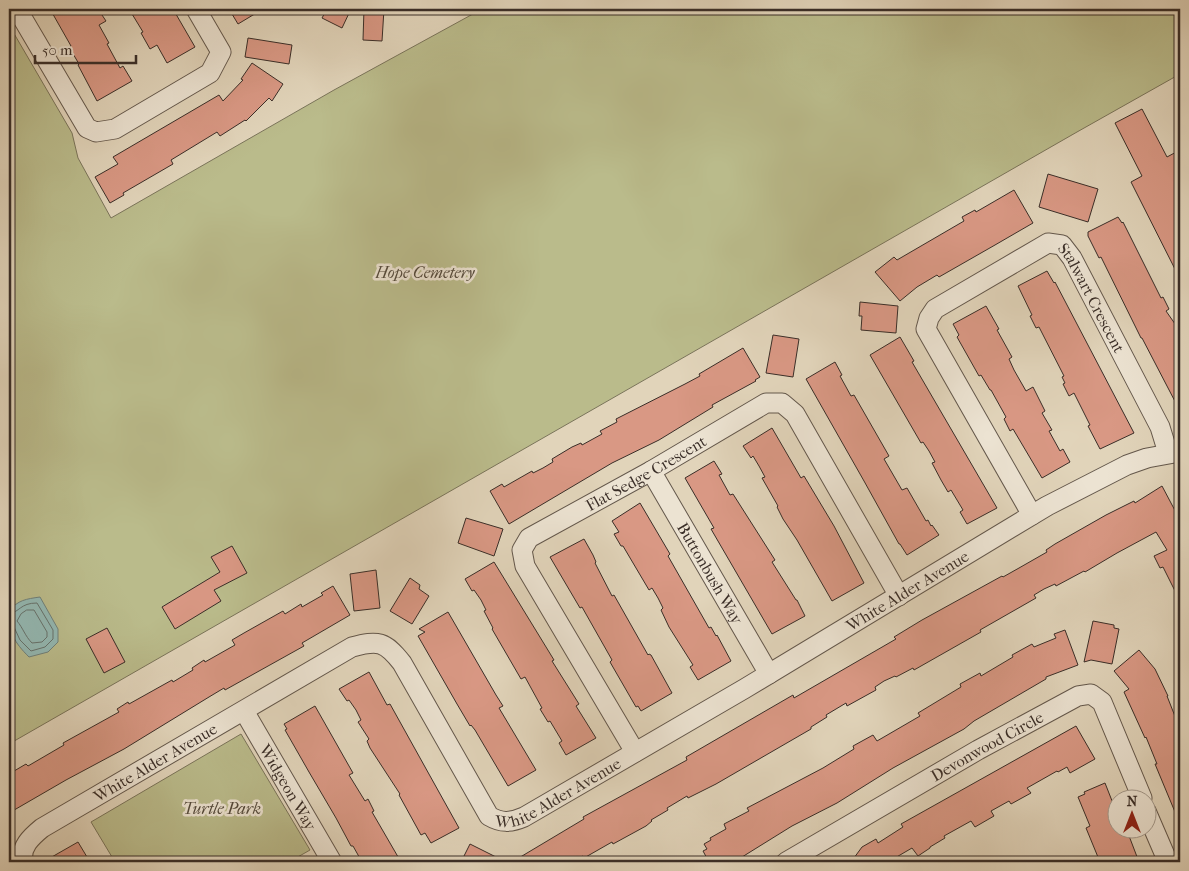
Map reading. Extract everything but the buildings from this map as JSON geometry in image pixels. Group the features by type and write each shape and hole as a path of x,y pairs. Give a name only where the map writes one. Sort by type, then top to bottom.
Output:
{"street":[{"path":"17,9 88,128 96,132 115,129 210,74 221,52 196,9"},
{"name":"Stalwart Crescent","path":"1032,515 926,329 928,318 935,310 1048,243 1062,245 1072,258 1174,453"},
{"name":"Flat Sedge Crescent","path":"635,752 525,566 522,550 529,538 766,403 782,403 795,414 898,596"},
{"name":"White Alder Avenue","path":"22,862 21,855 28,840 42,828 244,712 352,647 367,643 382,643 392,650 402,663 489,816 500,822 512,822 524,817 769,674 1032,515 1126,465 1174,453"},
{"name":"Buttonbush Way","path":"651,470 769,674"},
{"name":"Devonwood Circle","path":"786,862 978,750 1078,696 1091,694 1102,702 1138,788"},
{"name":"Widgeon Way","path":"244,712 332,862"},
{"path":"1156,834 1168,862"}],"green space":[{"name":"Hope Cemetery","path":"482,9 1180,9 1180,74 9,744 9,25 72,133 78,158 111,218 334,90"},
{"name":"Turtle Park","path":"241,734 310,850 289,862 115,862 91,822"}],"water":[{"path":"40,597 58,629 58,642 48,652 29,657 13,637 9,611 16,604 31,598"}]}
